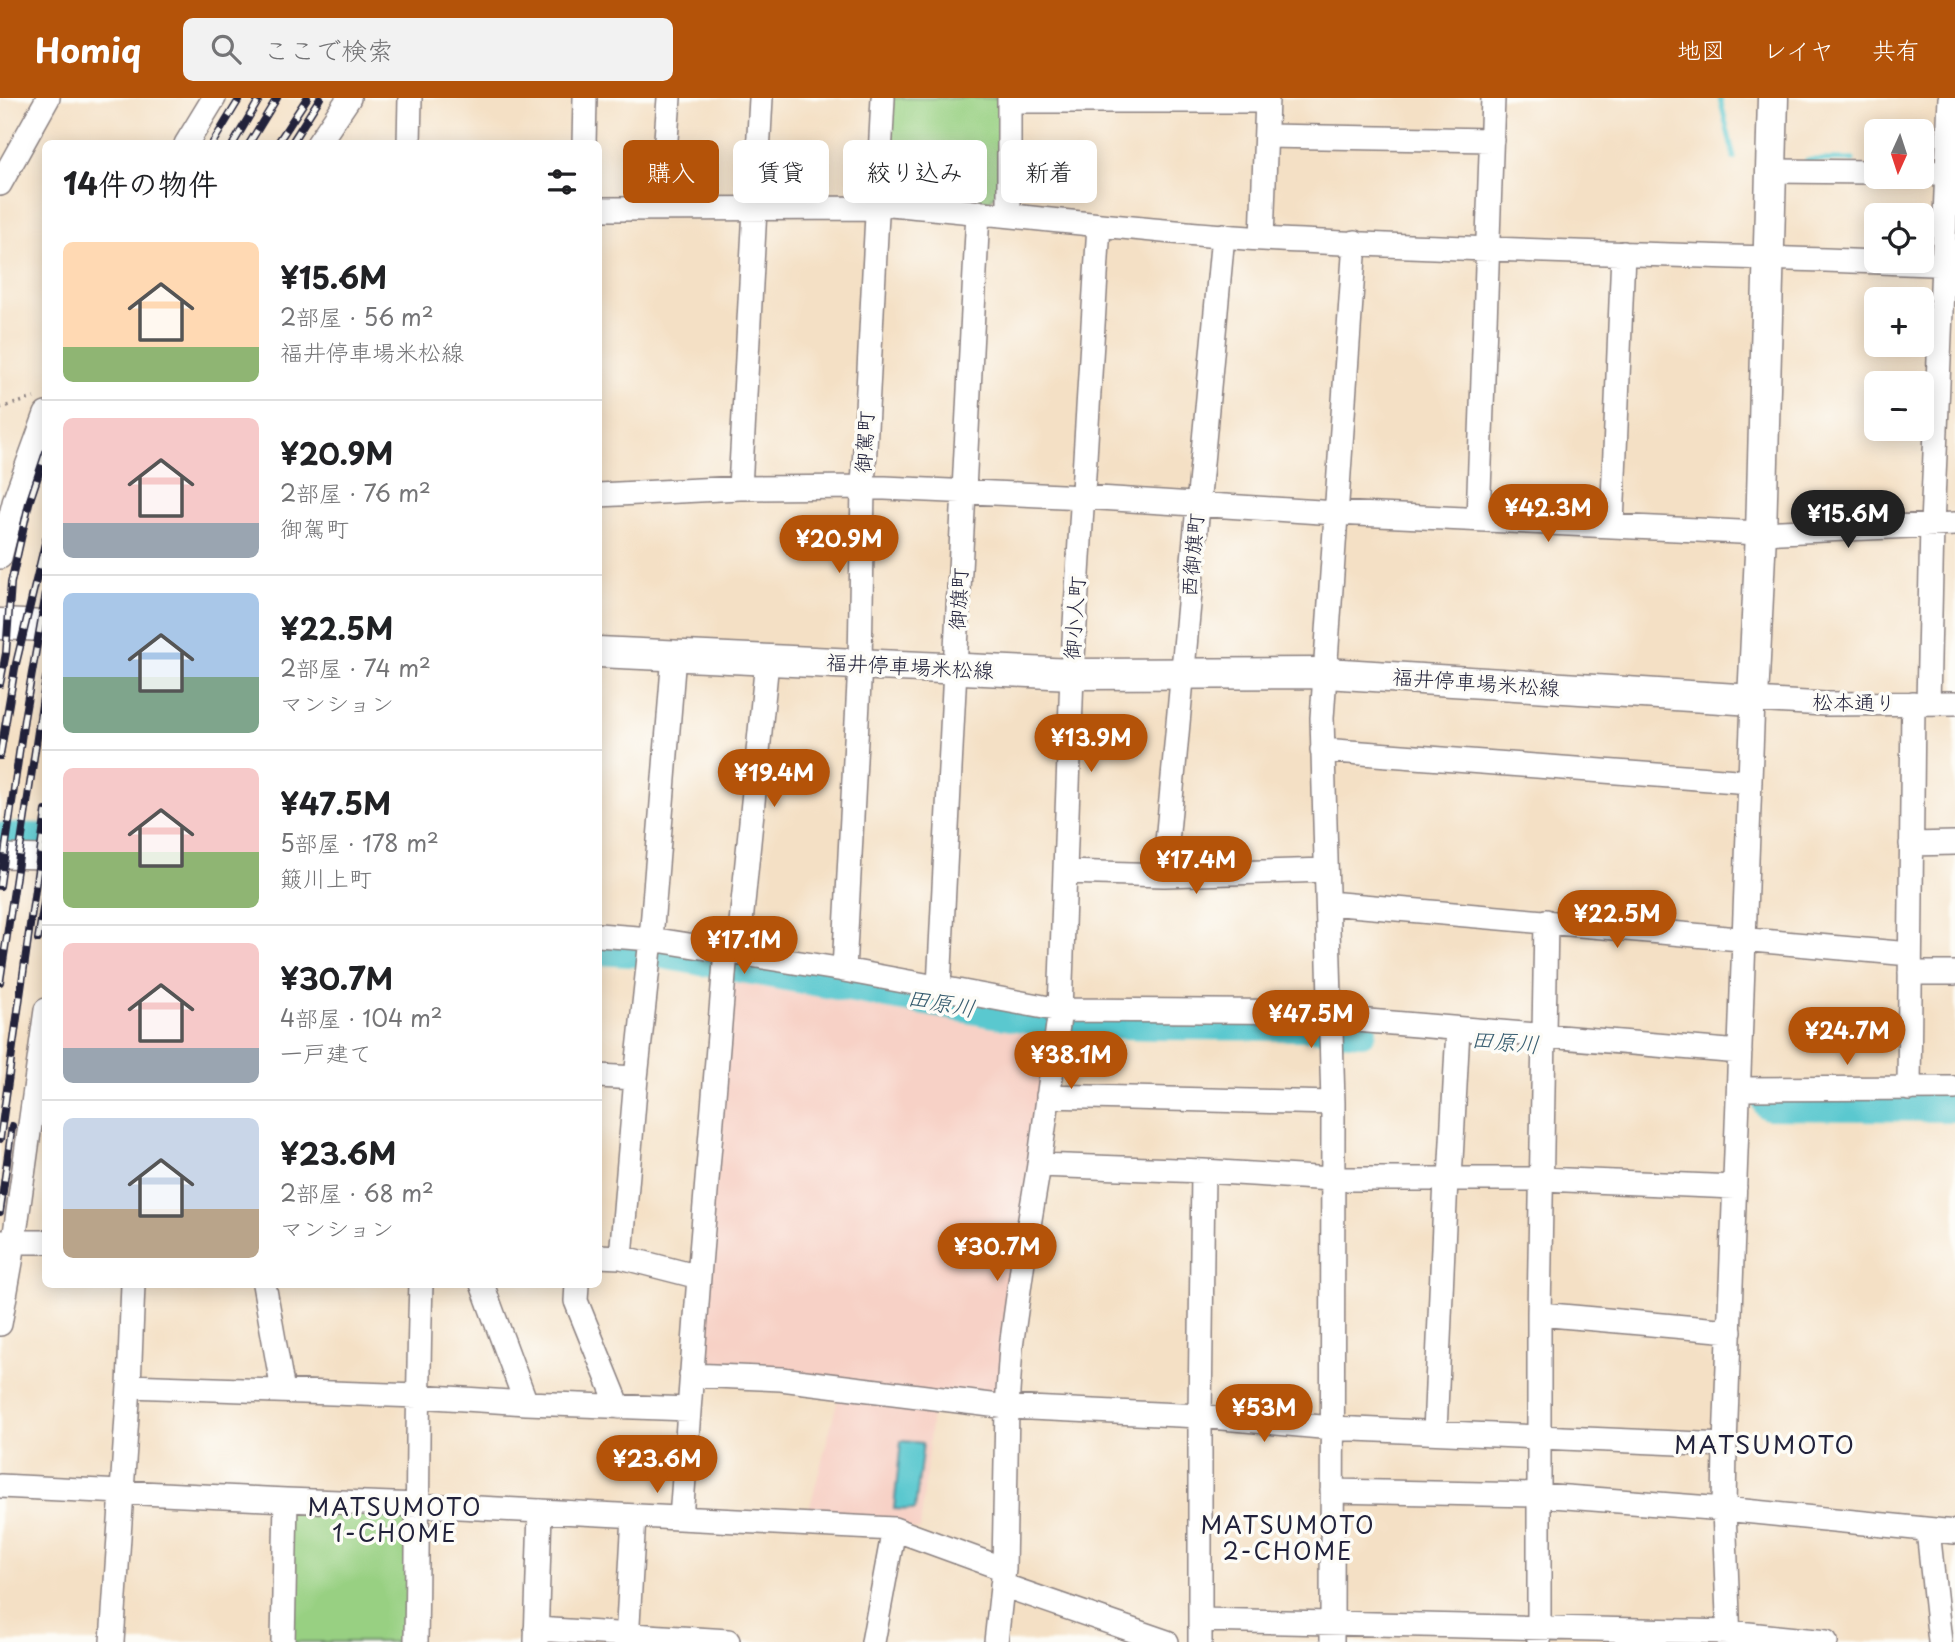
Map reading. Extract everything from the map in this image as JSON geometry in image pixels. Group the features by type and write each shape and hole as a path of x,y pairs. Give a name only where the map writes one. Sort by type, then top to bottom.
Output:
{"main road":[{"path":"1753,700 1761,533 1773,98"},
{"path":"0,624 42,626"},
{"name":"福井停車場米松線","path":"602,652 1072,674 1325,673 1753,700"}],"street":[{"path":"0,184 48,98"},
{"path":"188,140 214,98"},
{"path":"321,140 349,98"},
{"path":"409,140 410,98"},
{"path":"584,98 584,140"},
{"path":"661,208 669,98"},
{"path":"740,488 761,98"},
{"name":"御駕町","path":"844,970 860,664 863,487 883,98"},
{"path":"1478,519 1493,98"},
{"path":"1909,1089 1912,844 1920,703 1944,524 1950,98"},
{"path":"1009,215 1009,99 1267,99 1262,239"},
{"path":"1266,136 1492,140"},
{"path":"1771,170 1864,172"},
{"path":"602,209 877,208 889,204 1262,239 1949,265"},
{"name":"御旗町","path":"939,987 978,212"},
{"name":"御小人町","path":"996,1642 1003,1577 1011,1347 1060,1010 1072,674 1099,225"},
{"name":"西御旗町","path":"1164,875 1223,235"},
{"path":"1332,1632 1333,1103 1322,750 1355,242"},
{"path":"1612,525 1623,253"},
{"path":"0,557 15,499 42,425"},
{"path":"602,495 740,488 863,487 1761,533 1944,524"},
{"path":"674,656 651,939 636,1078 610,1257 699,1277"},
{"path":"681,1518 699,1277 732,952 767,661"},
{"path":"1729,1637 1724,1510 1753,700"},
{"name":"松本通り","path":"1753,700 1825,704 1955,703"},
{"path":"1322,750 1750,782"},
{"path":"1912,844 1955,843"},
{"path":"0,856 42,857"},
{"path":"1066,872 1164,875 1326,870"},
{"path":"1328,903 1745,940 1910,963 1955,973"},
{"path":"1539,1634 1539,1314 1546,921"},
{"path":"602,935 651,939 844,970 1060,1010 1332,1015 1545,1037 1740,1052"},
{"path":"1435,1432 1458,1029"},
{"path":"0,1324 7,1242 42,1034"},
{"path":"602,1076 636,1078"},
{"path":"1739,1089 1955,1088"},
{"path":"1048,1096 1333,1103"},
{"path":"1039,1165 1332,1179 1542,1179 1735,1187"},
{"path":"1203,1171 1200,1631 1729,1637 1826,1642"},
{"path":"7,1242 42,1242"},
{"path":"112,1642 133,1288"},
{"path":"265,1288 283,1391"},
{"path":"416,1642 421,1288"},
{"path":"483,1288 526,1403"},
{"path":"577,1288 576,1301 618,1407"},
{"path":"1539,1314 1730,1331"},
{"path":"691,1375 781,1380 1007,1407 1200,1416 1332,1428 1726,1445"},
{"path":"129,1386 689,1409"},
{"path":"0,1486 419,1504 894,1530 1003,1577 1167,1642"},
{"path":"1332,1491 1539,1495 1955,1532"},
{"path":"283,1642 286,1500"},
{"path":"540,1511 536,1636 737,1642"},
{"path":"627,1638 634,1516"},
{"path":"873,1642 894,1530"},
{"path":"1928,1530 1940,1642"}],"path":[{"path":"0,408 42,395"}],"shaded area":[{"path":"733,973 1051,1031 999,1390 993,1400 934,1394 920,1530 807,1518 842,1383 697,1369"}],"green space":[{"path":"892,98 1000,98 999,191 987,201 987,140 888,140"},
{"path":"286,1500 419,1505 416,1642 283,1642"}],"water":[{"path":"901,1441 923,1443 915,1510 894,1509"}],"waterway":[{"path":"1720,98 1734,158"},
{"path":"1807,160 1853,160"},
{"name":"田原川","path":"0,838 42,839"},
{"name":"田原川","path":"602,949 663,953 1045,1021 1314,1025 1361,1030"},
{"name":"田原川","path":"1769,1104 1955,1106"}],"railway":[{"path":"214,140 240,98"},
{"path":"235,140 260,98"},
{"path":"251,140 277,98"},
{"path":"280,140 307,98"},
{"path":"294,140 320,98"},
{"path":"0,684 6,653 11,583 29,503 42,464"},
{"path":"0,756 15,668 42,556"},
{"path":"0,886 42,616"},
{"path":"0,982 42,704"},
{"path":"0,1139 42,840"},
{"path":"38,939 42,915"},
{"path":"0,1212 12,1126"}],"district":[{"name":"MATSUMOTO","path":"1765,1446"},
{"name":"MATSUMOTO 1-CHOME","path":"395,1521"},
{"name":"MATSUMOTO 2-CHOME","path":"1288,1539"}]}
